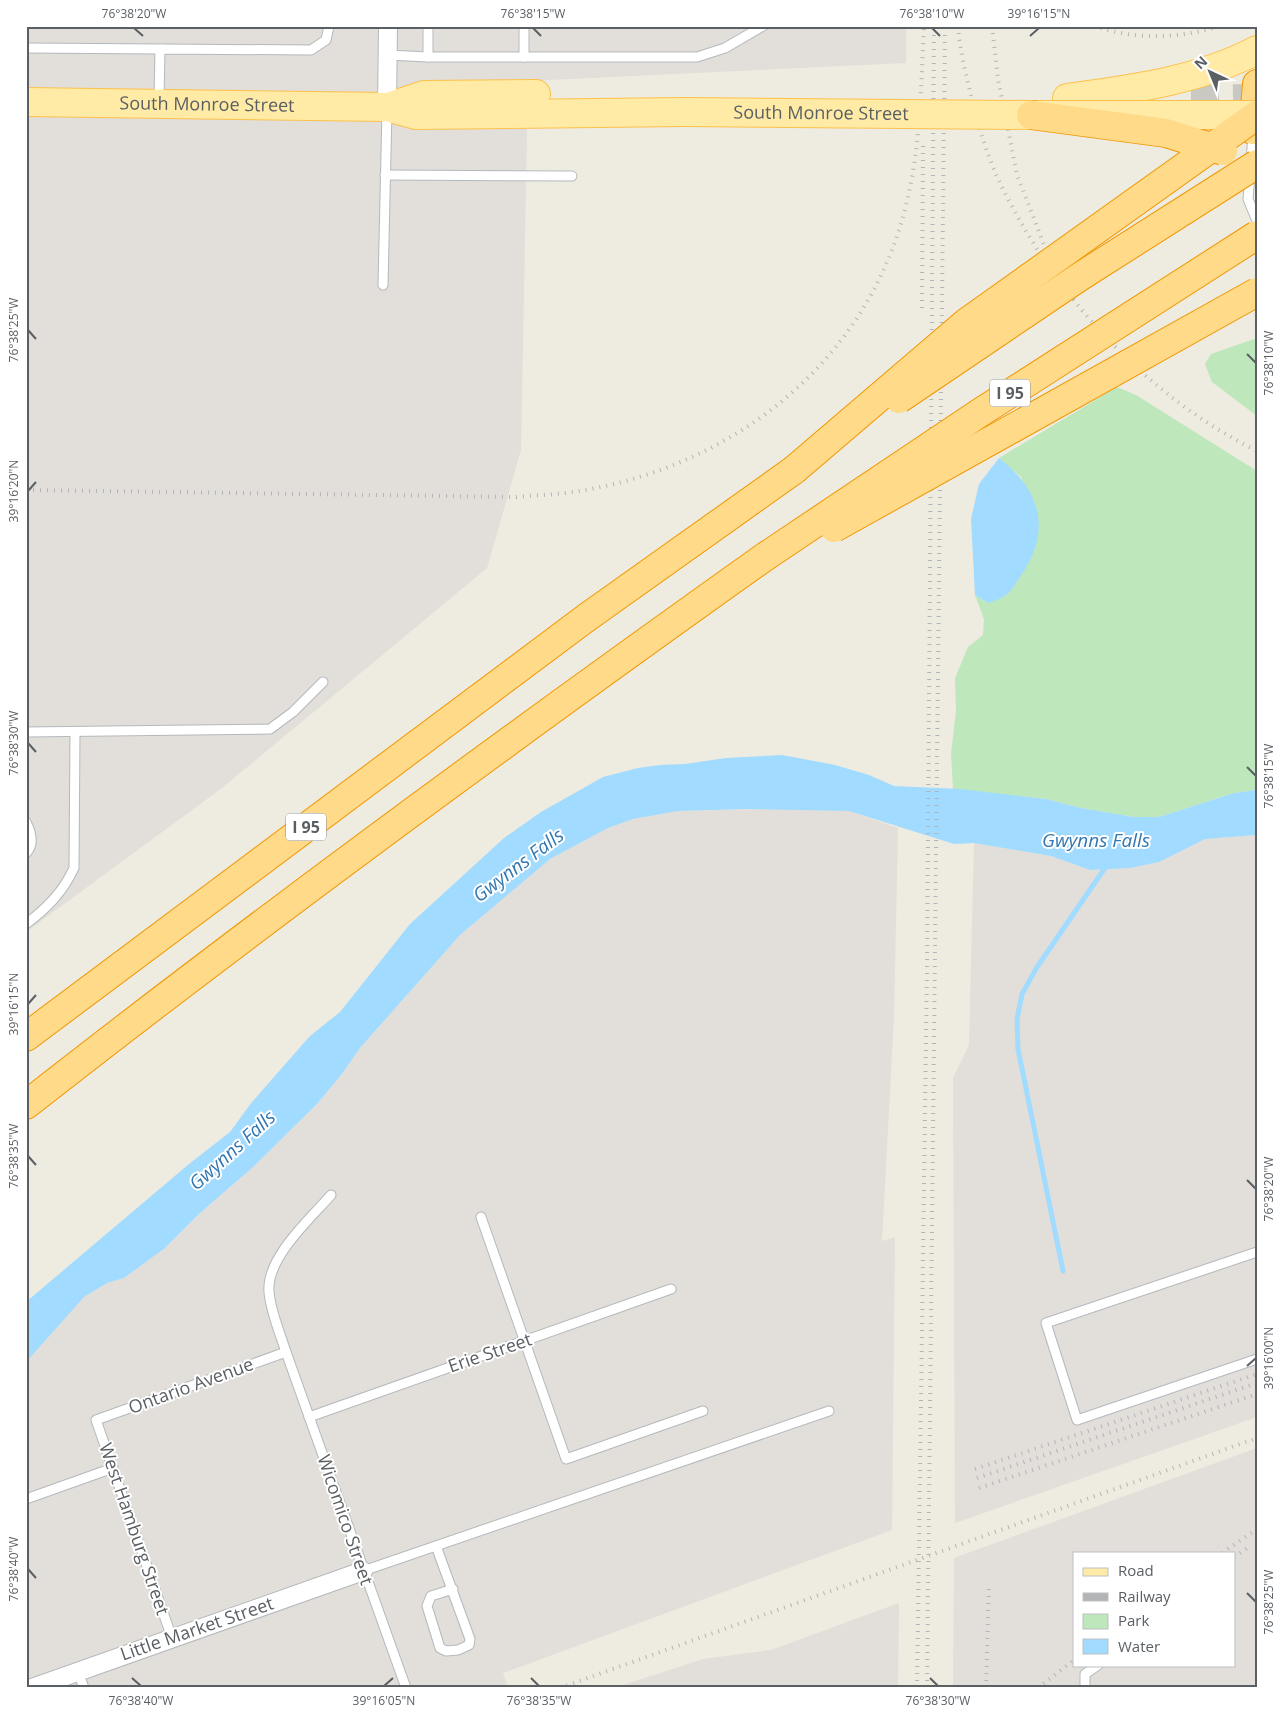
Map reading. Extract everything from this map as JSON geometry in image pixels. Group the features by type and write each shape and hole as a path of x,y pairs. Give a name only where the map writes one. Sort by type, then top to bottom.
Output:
{"highway":[{"path":"794,470 966,322 1256,123 1257,84"},
{"path":"1031,115 1166,134 1198,142 1257,165"},
{"name":"I 95","path":"26,1037 586,618 794,470 1074,281 1257,165"},
{"name":"I 95","path":"26,1105 321,879 507,740 766,556 989,407 1257,235"},
{"path":"766,556 804,542 848,521 1257,292"}],"main road":[{"path":"1067,98 1130,89 1191,77 1230,63 1257,50"},
{"name":"South Monroe Street","path":"26,102 387,107 416,115 685,102 1067,98 1191,99"},
{"name":"South Monroe Street","path":"685,102 1256,123"}],"street":[{"path":"387,107 388,26"},
{"name":"Little Market Street","path":"32,1688 81,1680 172,1638 363,1571"}],"lane":[{"path":"26,48 311,50 326,40 329,26"},
{"path":"428,26 428,57"},
{"path":"524,26 524,57"},
{"path":"388,55 428,57 697,57 725,48 764,26"},
{"path":"159,105 160,49"},
{"path":"383,284 387,107"},
{"path":"1256,123 1248,199 1257,221"},
{"path":"386,175 572,176"},
{"path":"26,732 270,729 293,712 323,682"},
{"path":"26,924 47,908 66,886 74,868 75,732"},
{"path":"26,822 32,834 30,850 26,853"},
{"name":"Wicomico Street","path":"330,1195 286,1247 273,1270 269,1290 273,1313 286,1352 406,1688"},
{"path":"481,1217 566,1459 703,1411"},
{"path":"1257,1252 1046,1323 1077,1420 1257,1359"},
{"name":"Erie Street","path":"309,1418 670,1290"},
{"name":"Ontario Avenue","path":"96,1420 286,1352"},
{"path":"363,1571 829,1410"},
{"name":"West Hamburg Street","path":"96,1420 172,1638"},
{"path":"26,1499 113,1468"},
{"path":"436,1546 453,1589 470,1639 469,1645 458,1650 446,1651 440,1648 427,1606 431,1596 453,1589"},
{"path":"1085,1688 1085,1674 1097,1666"}],"shaded area":[{"path":"26,26 906,26 906,63 528,81 521,450 487,568 222,788 26,932"},
{"path":"813,808 849,811 898,828 894,1017 882,1241 895,1237 892,1530 503,1673 507,1685 482,1688 26,1688 26,1362 69,1312 84,1297 107,1283 124,1278 165,1248 200,1213 252,1168 317,1104 360,1048 460,935 550,859 608,828 633,819 678,811"},
{"path":"1257,835 1257,1417 955,1523 953,1078 969,1045 974,843 1051,856 1090,870 1130,868 1159,862 1205,839"},
{"path":"1257,1448 1257,1688 953,1688 954,1558"},
{"path":"899,1603 898,1688 614,1688 703,1659 771,1650"}],"green space":[{"path":"1257,338 1257,416 1212,382 1205,364 1211,354"},
{"path":"1117,387 1136,395 1257,471 1257,790 1234,793 1159,817 1134,817 1081,808 1046,799 953,789 951,754 956,711 955,678 968,647 983,635 984,619 975,595 988,603 1022,478 999,458"}],"water":[{"path":"999,458 1024,483 1037,511 1039,526 1037,542 1022,574 1005,596 988,603 975,595 971,519 979,484"},
{"name":"Gwynns Falls","path":"782,755 835,765 869,775 894,786 960,789 1046,799 1081,808 1134,817 1159,817 1234,793 1257,790 1257,835 1205,839 1159,862 1130,868 1090,870 1051,856 974,843 954,844 849,811 747,809 678,811 633,819 608,828 550,859 460,935 360,1048 317,1104 252,1168 200,1213 165,1248 124,1278 107,1283 84,1297 26,1362 26,1302 189,1164 230,1132 252,1102 310,1036 340,1012 410,924 504,838 541,812 603,777 638,768 660,765 685,764 726,758"}],"waterway":[{"path":"1063,1271 1018,1049 1017,1019 1022,994 1037,967 1107,865"}],"tunnel":[{"path":"1191,99 1257,98"}],"railway":[{"path":"26,490 516,497 573,492 633,479 689,458 742,430 789,395 831,353 865,305 891,251 909,192 918,130 924,26"},
{"path":"917,1688 927,971 934,26"},
{"path":"927,1688 945,26"},
{"path":"958,26 962,56 971,95 990,160 1005,193 1027,233 1052,271 1110,342 1144,374 1179,403 1217,429 1257,451"},
{"path":"992,26 998,79 1017,175 1050,260"},
{"path":"1094,26 1110,31 1141,36 1188,33 1220,26"},
{"path":"922,308 923,144"},
{"path":"975,1469 1257,1374"},
{"path":"977,1478 1257,1383"},
{"path":"979,1488 1257,1394"},
{"path":"560,1688 1257,1438"},
{"path":"1223,1552 1257,1529"},
{"path":"1236,1556 1249,1547"},
{"path":"986,1688 989,1584"},
{"path":"1038,1688 1073,1661"}]}
